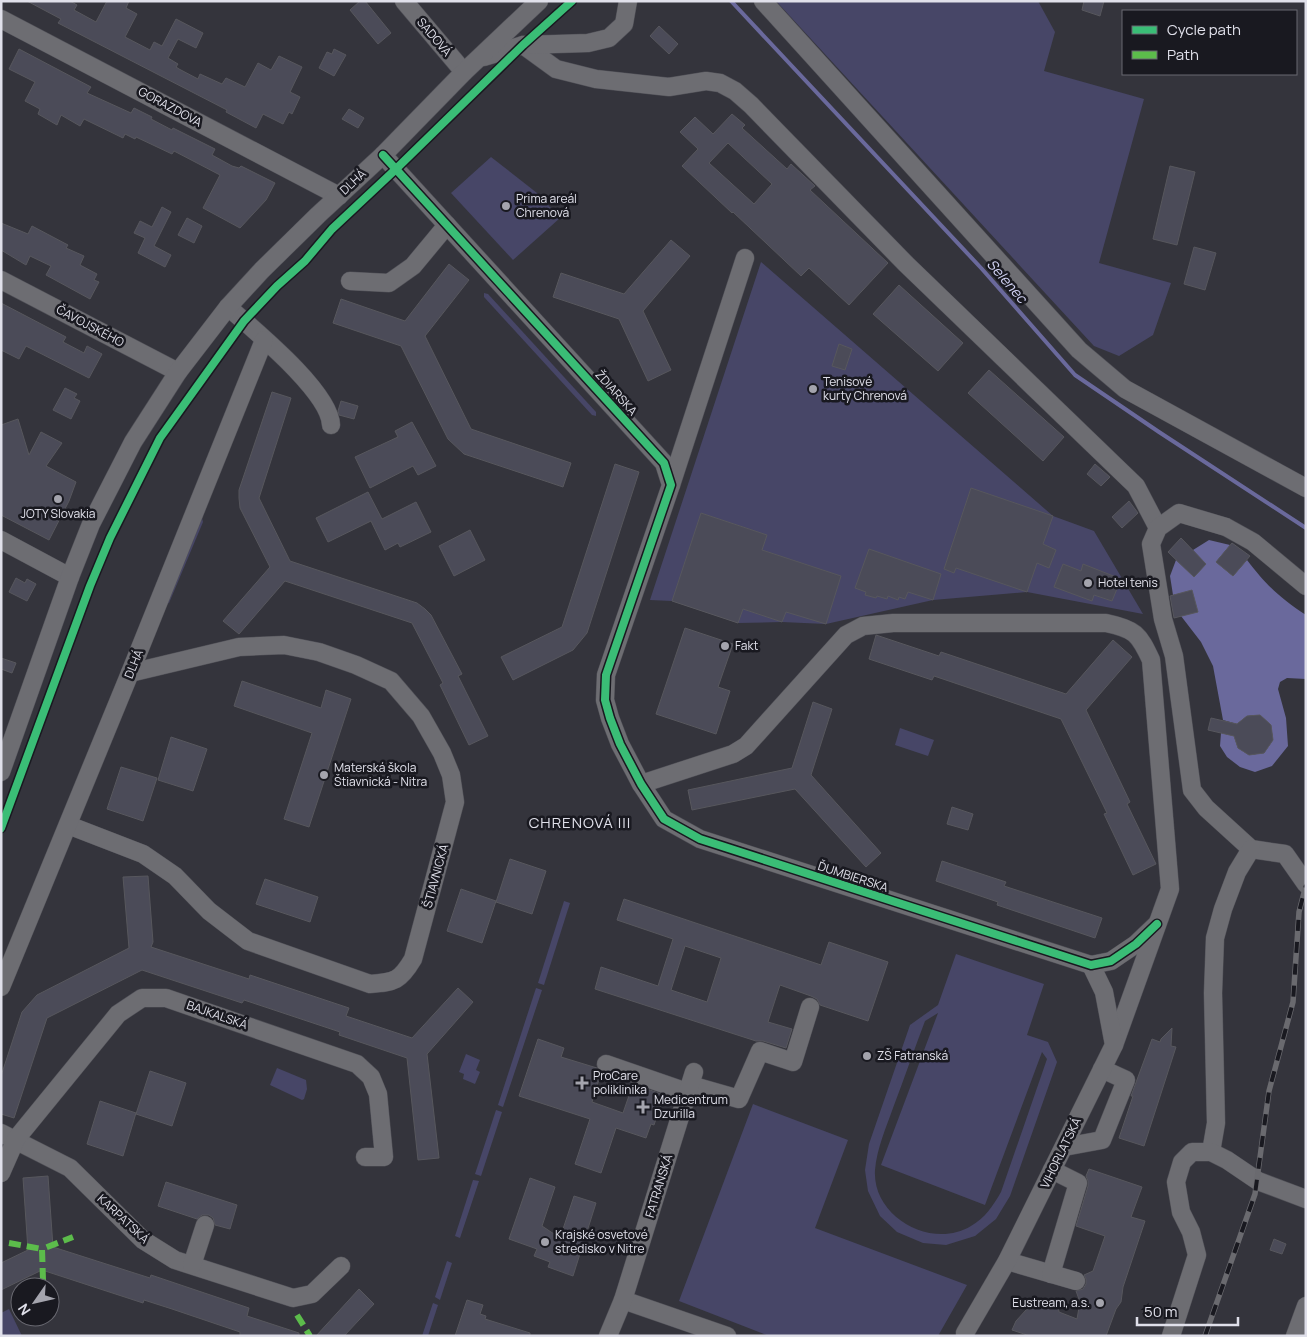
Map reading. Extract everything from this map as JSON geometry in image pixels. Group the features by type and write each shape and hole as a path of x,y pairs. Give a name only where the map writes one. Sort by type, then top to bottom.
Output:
{"street":[{"name":"SADOVÁ","path":"404,1 464,72"},
{"name":"DLHÁ","path":"1,772 90,524 133,442 178,372 228,307 262,270 539,1"},
{"name":"DLHÁ","path":"479,59 523,45 588,43 609,38 624,24 628,1"},
{"path":"763,1 1079,350 1125,389 1306,488"},
{"name":"GORAZDOVA","path":"1,19 339,196"},
{"path":"523,45 556,69 596,79 669,87 706,81 720,83 735,91 751,105 906,264 1136,486 1158,528"},
{"name":"ŽDIARSKA","path":"383,154 664,463 671,485"},
{"path":"350,281 389,283 413,266 447,225"},
{"path":"671,485 745,258"},
{"name":"ČAVOJSKÉHO","path":"1,280 178,372"},
{"path":"228,307 308,382 321,400 330,417 331,425"},
{"name":"DLHÁ","path":"1,987 264,340"},
{"name":"ĎUMBIERSKA","path":"671,485 606,675 605,700 620,744 641,784 664,818 700,840 1091,965"},
{"path":"1306,586 1253,542 1226,527 1179,513 1158,528 1151,544 1163,620 1174,656 1192,790 1206,808 1251,849 1285,854 1306,884"},
{"path":"1,540 70,577"},
{"path":"641,784 733,754 746,746 846,636 863,626 893,623 1106,623 1125,627 1142,640 1151,660 1170,889 1114,1044"},
{"name":"ŠTIAVNICKÁ","path":"68,825 143,854 174,876 209,910 248,941 370,984 390,983 404,974 413,959 455,802 451,775 442,753 421,716 391,681 356,665 319,652 284,645 239,647 130,673"},
{"path":"1211,1152 1216,1123 1213,994 1215,938 1223,908 1237,872 1251,849"},
{"path":"1114,1044 1104,992 1091,965 1111,961 1136,944 1157,924"},
{"name":"BAJKALSKÁ","path":"9,1136 118,1014 142,998 166,998 357,1064 371,1077 378,1094 384,1157 365,1157"},
{"path":"606,1064 690,1083 739,1100 760,1051 792,1062 810,1007"},
{"name":"VIHORLATSKÁ","path":"966,1335 1007,1261 1114,1044"},
{"path":"1064,1147 1102,1140 1126,1080 1102,1070"},
{"name":"FATRANSKÁ","path":"608,1336 622,1300 690,1083"},
{"path":"1,1173 9,1136"},
{"name":"KARPATSKÁ","path":"9,1136 70,1168 143,1240 175,1260 293,1298 312,1294 341,1266"},
{"path":"1170,1336 1197,1255 1191,1232 1180,1212 1176,1182 1182,1162 1192,1152 1211,1152 1227,1160 1258,1181 1306,1199"},
{"path":"1051,1274 1078,1183 1052,1170"},
{"path":"192,1265 205,1225"},
{"path":"1007,1261 1076,1281"},
{"path":"622,1300 696,1331 727,1336"},
{"path":"1295,1336 1306,1306"}],"shaded area":[{"path":"776,1 1038,1 1055,32 1044,71 1144,99 1099,263 1171,283 1153,335 1119,356 1094,346"},
{"name":"Prima areál Chrenová","path":"491,157 537,193 560,218 513,260 451,193"},
{"name":"Tenisové kurty Chrenová","path":"761,262 1053,516 1094,531 1143,614 1027,592 933,600 826,624 738,623 672,601 650,600"},
{"path":"484,293 488,294 596,412 596,416 592,415 484,297"},
{"path":"202,518 203,522 169,603 166,604"},
{"path":"1209,540 1230,545 1216,562 1233,576 1247,560 1274,590 1288,603 1306,615 1306,679 1287,678 1280,682 1278,689 1286,718 1288,746 1272,766 1255,772 1240,767 1227,757 1220,746 1221,733 1234,736 1238,748 1249,755 1264,753 1273,740 1271,725 1260,715 1247,716 1237,724 1223,720 1213,666 1201,642 1181,616 1197,612 1192,591 1173,595 1170,576 1176,560 1194,577 1206,564 1193,550"},
{"path":"900,728 934,740 928,756 895,745"},
{"path":"564,901 570,903 544,985 538,983"},
{"path":"956,954 1044,984 1027,1035 1048,1042 1057,1062 1010,1196 996,1219 975,1236 946,1245 923,1243 897,1232 880,1216 868,1191 865,1170 869,1144 910,1025 938,1005","holes":["938,1013 881,1165 985,1205 1042,1052 1047,1059 1001,1192 988,1211 971,1226 956,1232 939,1234 907,1225 894,1215 883,1202 877,1187 876,1162 885,1131 925,1021"]},
{"path":"536,988 542,990 503,1107 498,1105"},
{"path":"466,1054 480,1060 476,1070 480,1072 475,1084 463,1079 464,1074 459,1072"},
{"path":"277,1068 306,1080 307,1089 304,1099 302,1100 270,1085"},
{"path":"753,1104 848,1140 815,1228 967,1285 938,1336 769,1336 679,1301"},
{"path":"496,1110 502,1112 481,1176 475,1174"},
{"path":"473,1180 479,1181 460,1238 455,1236"},
{"path":"447,1261 452,1263 440,1300 435,1297"},
{"path":"433,1303 438,1305 428,1336 422,1336"},
{"path":"9,1309 10,1327 18,1327 22,1336 1,1336 1,1313"}],"building":[{"path":"27,1 70,1 77,5 74,10 96,22 107,1 129,1 126,8 137,14 125,37 150,50 154,42 162,46 176,19 203,33 196,48 178,39 168,58 178,64 176,67 179,69 198,79 200,74 222,84 226,78 245,87 258,63 271,70 279,56 302,67 290,92 300,97 292,114 289,112 283,124 263,114 256,128 226,112 227,110 58,23 61,19"},
{"path":"360,1 365,1 391,33 378,44 350,10"},
{"path":"1084,1 1104,1 1100,16 1082,10"},
{"path":"659,26 678,44 669,54 650,36"},
{"path":"19,49 91,87 87,93 131,113 134,108 172,130 173,128 215,149 212,155 232,166 239,168 241,166 275,183 266,200 240,228 203,208 220,175 174,151 172,154 136,137 135,139 125,134 123,138 84,119 80,126 61,115 57,125 38,114 40,109 25,101 35,82 9,69"},
{"path":"334,49 346,55 334,76 319,68 327,52 332,54"},
{"path":"349,109 364,118 358,128 342,119"},
{"path":"732,114 745,125 742,128 787,169 791,164 815,186 810,190 888,263 849,305 809,268 801,276 682,166 698,149 680,132 695,117 713,134","holes":["728,143 772,184 754,204 709,163"]},
{"path":"1170,166 1195,172 1177,245 1153,239"},
{"path":"162,207 171,212 154,246 171,255 165,267 138,253 145,238 134,233 140,221 152,227"},
{"path":"187,218 202,226 194,243 178,235"},
{"path":"1,223 28,234 32,226 68,245 66,248 84,256 80,265 97,274 94,280 99,282 90,299 46,275 51,266 30,256 26,265 1,250"},
{"path":"671,240 690,256 643,311 671,370 648,381 619,319 553,297 561,273 624,294"},
{"path":"1194,247 1216,253 1205,290 1184,284"},
{"path":"449,264 469,280 425,336 471,429 571,463 563,487 464,454 448,439 401,346 333,323 341,299 405,321"},
{"path":"899,285 963,343 938,371 873,314"},
{"path":"1,303 66,337 63,342 84,353 87,346 102,354 89,378 26,346 19,359 1,350"},
{"path":"839,344 852,349 845,370 832,366"},
{"path":"989,370 1064,437 1043,461 968,393"},
{"path":"65,388 77,394 74,398 80,401 71,419 53,410"},
{"path":"272,392 291,398 259,498 290,561 417,603 425,609 431,615 462,674 458,676 488,736 469,745 440,685 443,683 412,623 285,581 239,634 223,621 270,567 240,508 239,490"},
{"path":"341,401 358,406 354,419 339,415 338,411"},
{"path":"18,419 29,455 41,432 62,443 46,466 76,482 69,501 49,540 1,515 1,425"},
{"path":"412,422 436,466 418,475 413,466 370,488 355,457 398,437 395,431"},
{"path":"615,464 639,472 587,633 573,650 513,680 501,657 562,627"},
{"path":"1095,464 1110,477 1101,486 1087,474"},
{"path":"971,488 1053,516 1043,544 1056,550 1049,568 1037,563 1027,592 956,568 954,573 944,569"},
{"path":"368,492 382,519 416,502 431,532 400,547 398,543 385,550 371,521 328,542 316,518"},
{"path":"1129,501 1138,513 1122,528 1112,517"},
{"path":"701,513 767,535 762,550 841,576 826,624 786,612 782,622 743,609 738,623 672,601"},
{"path":"470,530 485,560 454,576 439,546"},
{"path":"1181,538 1206,564 1194,577 1168,552"},
{"path":"1232,543 1250,556 1233,576 1216,562"},
{"path":"869,549 941,574 933,600 908,592 905,599 899,597 898,600 888,596 887,599 877,596 876,598 865,595 866,592 855,588"},
{"name":"Hotel tenis","path":"1063,564 1081,571 1083,564 1121,579 1112,601 1094,595 1092,601 1054,587"},
{"path":"16,578 25,583 27,579 36,584 27,601 9,592"},
{"path":"1192,590 1198,612 1174,618 1170,596"},
{"path":"685,628 733,644 718,687 730,691 716,734 656,714"},
{"path":"876,635 939,656 941,652 1066,694 1113,640 1132,657 1086,710 1130,802 1127,804 1156,864 1133,875 1104,814 1107,813 1061,719 934,676 932,680 869,659"},
{"path":"1,658 16,663 12,673 1,669"},
{"path":"242,681 321,708 326,690 351,699 309,827 284,819 312,733 234,706"},
{"path":"813,702 832,709 811,775 881,853 866,867 795,789 692,810 688,790 792,768"},
{"path":"1260,715 1271,725 1273,740 1264,753 1249,755 1238,748 1234,736 1208,730 1211,718 1237,724 1247,716"},
{"path":"171,737 207,749 193,791 158,780"},
{"path":"121,767 157,778 143,821 107,809"},
{"path":"952,807 973,814 968,830 947,824"},
{"path":"510,859 546,871 532,914 496,902"},
{"path":"942,861 1006,882 1004,886 1102,918 1095,938 997,905 998,902 936,881"},
{"path":"148,876 153,942 151,947 249,979 250,975 349,1008 346,1016 412,1038 458,988 473,1002 427,1054 439,1158 418,1160 407,1058 339,1035 340,1032 244,1000 242,1003 142,970 47,1018 14,1118 1,1114 1,1076 22,1012 37,995 129,948 123,877"},
{"path":"265,879 318,897 310,922 256,904"},
{"path":"461,889 496,901 482,943 447,931"},
{"path":"624,899 821,965 829,942 888,962 868,1021 820,1005 817,999 811,996 780,985 768,1022 792,1029 786,1048 763,1041 756,1041 595,989 601,967 658,986 673,939 617,920","holes":["685,946 721,958 707,1002 671,990"]},
{"path":"1172,1028 1171,1046 1176,1047 1144,1146 1119,1138 1133,1096 1131,1096 1152,1039 1160,1042"},
{"path":"538,1039 564,1048 561,1057 597,1068 601,1073 592,1102 623,1113 633,1084 664,1095 654,1125 651,1124 646,1138 616,1128 601,1173 575,1164 590,1119 519,1096"},
{"path":"150,1071 186,1083 172,1126 136,1114"},
{"path":"100,1101 136,1113 123,1156 87,1144"},
{"path":"1089,1169 1142,1187 1131,1217 1145,1221 1123,1287 1121,1302 1116,1309 1106,1336 1030,1336 1012,1330 1016,1321 1026,1310 1034,1305 1048,1301 1049,1304 1058,1305 1059,1312 1077,1319 1080,1302 1076,1291 1083,1289 1086,1284 1084,1275 1093,1271 1105,1236 1076,1226 1088,1186 1086,1176"},
{"path":"48,1176 53,1247 150,1278 151,1275 249,1308 247,1316 299,1333 299,1336 240,1336 240,1332 172,1309 144,1300 143,1303 42,1270 28,1277 10,1277 10,1286 1,1290 1,1263 28,1250 23,1178"},
{"path":"530,1178 555,1187 542,1226 560,1238 574,1196 596,1203 573,1276 548,1267 550,1262 534,1256 537,1249 509,1239"},
{"path":"166,1182 237,1205 230,1229 215,1225 213,1218 209,1215 202,1215 197,1219 158,1206"},
{"path":"1274,1239 1286,1244 1282,1254 1270,1250"},
{"path":"359,1289 374,1304 344,1336 316,1336"},
{"path":"467,1300 483,1305 480,1314 486,1316 485,1319 530,1333 530,1336 455,1336"}],"waterway":[{"name":"Selenec","path":"731,1 982,269 1075,375 1306,528"}],"railway":[{"path":"1205,1336 1255,1194 1269,1091 1293,1002 1299,912 1306,885"}],"marked path":[{"path":"43,1277 42,1249 73,1237"},
{"path":"9,1243 42,1249"},
{"path":"297,1315 310,1336"}],"cycle path":[{"path":"1,828 90,586 110,538 160,438 244,321 277,286 305,261 332,229 523,45 572,1"},
{"path":"383,155 664,463 671,485 606,675 605,700 620,744 641,784 664,819 700,839 1091,965 1111,961 1136,944 1157,924"}],"place":[{"name":"Prima areál Chrenová","path":"506,206"},
{"name":"Tenisové kurty Chrenová","path":"813,389"},
{"name":"JOTY Slovakia","path":"58,499"},
{"name":"Hotel tenis","path":"1088,583"},
{"name":"Fakt","path":"725,646"},
{"name":"Materská škola Štiavnická - Nitra","path":"324,775"},
{"name":"ZŠ Fatranská","path":"867,1056"},
{"name":"ProCare poliklinika","path":"582,1083"},
{"name":"Medicentrum Dzurilla","path":"643,1107"},
{"name":"Krajské osvetové stredisko v Nitre","path":"545,1242"},
{"name":"Eustream, a.s.","path":"1100,1303"}],"district":[{"name":"CHRENOVÁ III","path":"580,823"}]}
